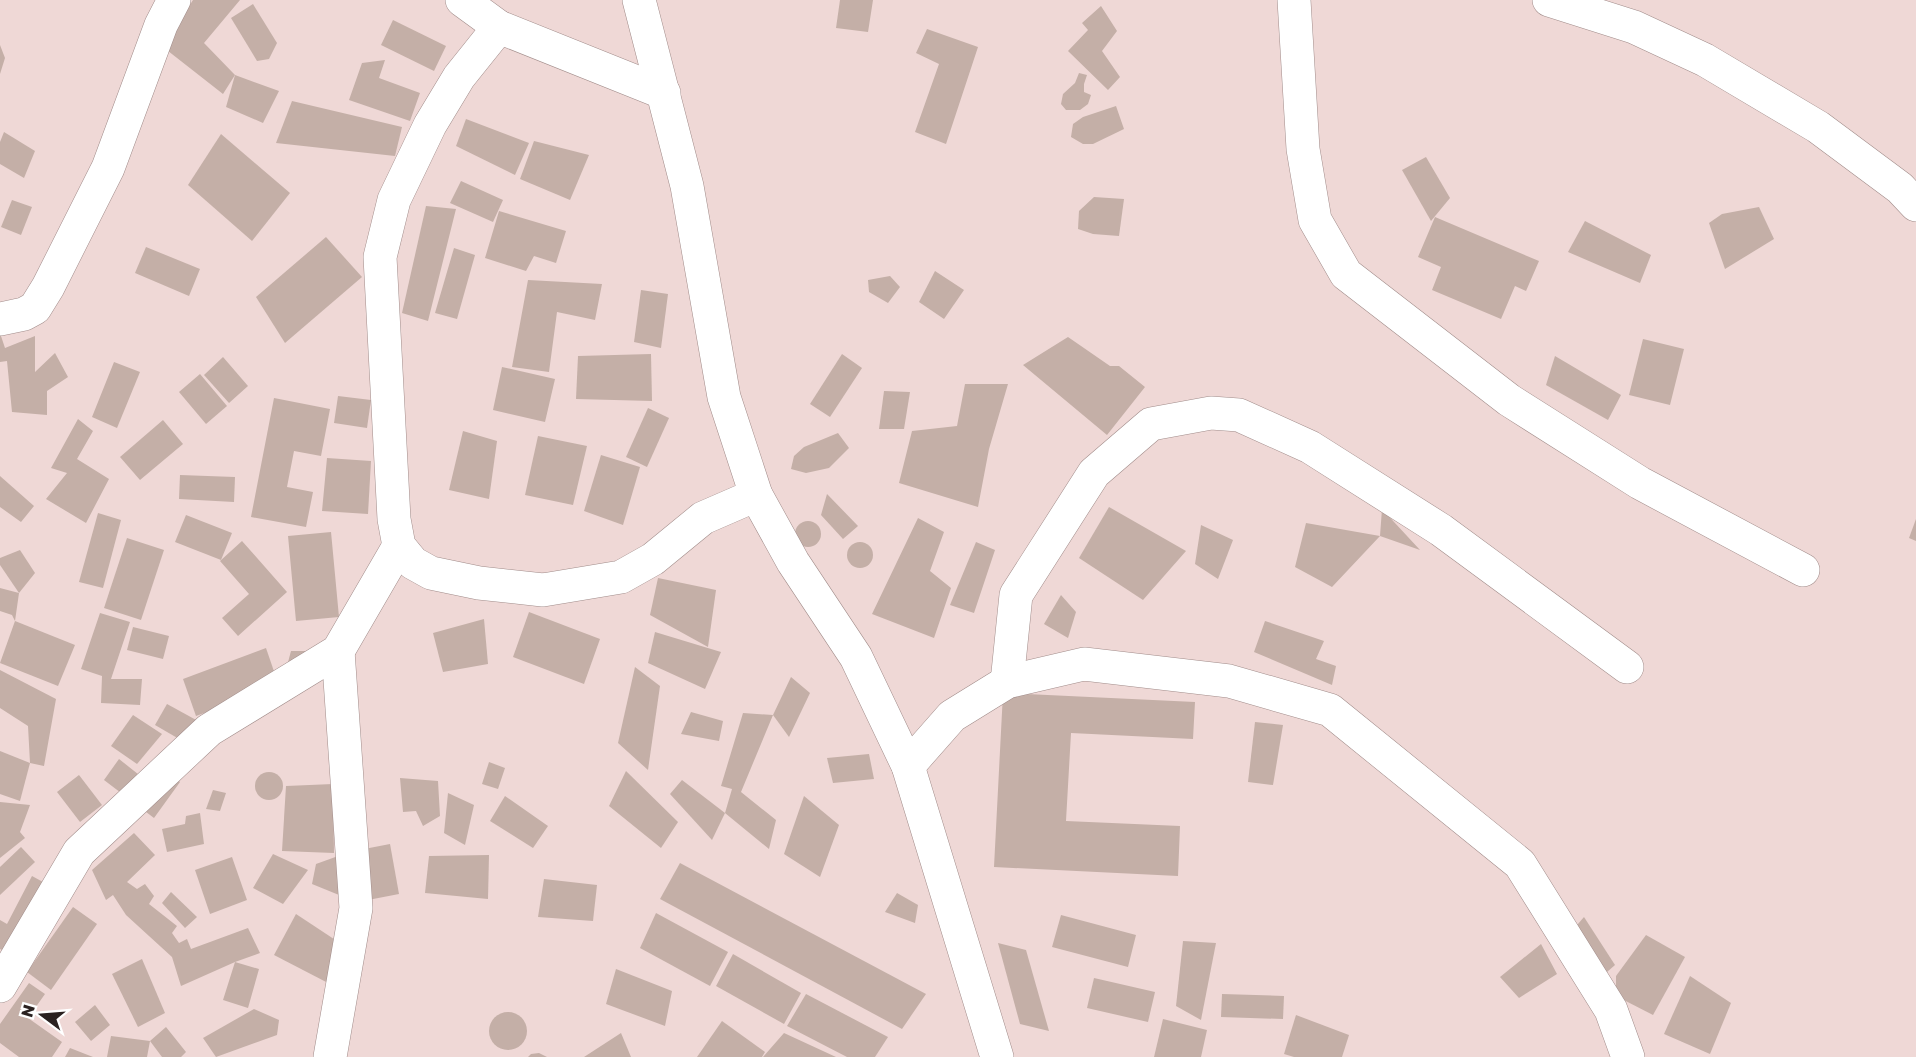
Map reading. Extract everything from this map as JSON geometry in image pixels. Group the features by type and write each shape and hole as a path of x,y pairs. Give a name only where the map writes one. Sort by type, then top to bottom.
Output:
{"street":[{"path":"0,319 24,314 35,308 48,287 108,168 161,25 174,0"},
{"path":"462,0 499,27 664,93"},
{"path":"639,0 687,186 724,397 756,495 793,562 856,657 908,766 998,1057"},
{"path":"1294,0 1303,149 1315,220 1346,274 1509,400 1640,483 1803,570"},
{"path":"1549,0 1634,27 1705,60 1818,127 1900,188 1916,205"},
{"path":"499,27 459,76 430,125 394,200 380,257 394,519 399,546 413,563 431,573 479,583 543,590 621,577 653,559 704,518 756,495"},
{"path":"1007,682 1016,596 1094,472 1151,424 1210,413 1239,415 1310,447 1441,530 1628,667"},
{"path":"0,986 79,852 209,730 338,651 399,546"},
{"path":"330,1057 356,908 338,651"},
{"path":"908,766 952,716 1007,682 1084,664 1230,681 1330,710 1520,864 1611,1010 1628,1057"}],"building":[{"path":"193,0 240,0 204,43 235,75 223,94 163,47"},
{"path":"840,0 873,0 868,32 836,28"},
{"path":"253,4 277,43 269,59 257,61 231,18"},
{"path":"1101,6 1117,31 1102,51 1120,77 1108,90 1068,51 1088,30 1082,23"},
{"path":"393,20 446,46 434,71 381,45"},
{"path":"927,29 978,47 946,144 915,132 939,64 916,53"},
{"path":"0,45 5,58 0,74"},
{"path":"385,60 379,78 420,93 410,121 349,100 362,63"},
{"path":"1079,73 1087,75 1084,92 1091,95 1088,104 1080,110 1066,110 1061,104 1063,94 1075,83"},
{"path":"235,75 279,91 263,123 226,107"},
{"path":"292,101 402,127 395,156 276,143"},
{"path":"1116,106 1124,129 1093,144 1083,144 1071,137 1073,124 1083,117"},
{"path":"466,119 529,143 515,175 456,146"},
{"path":"4,132 35,151 24,178 0,164 0,142"},
{"path":"221,134 290,193 252,241 188,185"},
{"path":"534,141 589,155 570,200 520,179"},
{"path":"1426,157 1450,198 1431,221 1402,170"},
{"path":"461,181 503,200 493,222 450,203"},
{"path":"1094,197 1124,199 1119,236 1093,234 1078,229 1079,211"},
{"path":"12,200 32,207 21,235 1,227"},
{"path":"426,206 456,209 428,321 402,313"},
{"path":"1759,207 1774,239 1725,269 1709,223 1722,214"},
{"path":"499,211 566,231 556,263 534,256 526,271 485,258"},
{"path":"1435,217 1539,261 1526,291 1515,286 1501,319 1432,290 1441,267 1418,257"},
{"path":"1585,221 1651,255 1640,283 1568,252"},
{"path":"326,237 362,277 285,343 256,297"},
{"path":"146,247 200,269 189,296 135,273"},
{"path":"454,248 475,255 457,319 435,313"},
{"path":"935,271 964,290 944,319 919,302"},
{"path":"890,276 900,287 888,303 869,292 868,280"},
{"path":"528,280 602,284 595,320 557,312 549,372 512,367"},
{"path":"641,290 668,294 661,348 634,342"},
{"path":"0,333 5,348 35,336 35,372 55,353 68,377 47,391 47,415 12,412 7,361 0,362"},
{"path":"1068,337 1110,366 1119,366 1145,387 1107,435 1023,365"},
{"path":"1643,339 1684,349 1670,405 1629,395"},
{"path":"651,354 652,401 576,399 578,356"},
{"path":"842,354 862,368 830,417 810,404"},
{"path":"1555,356 1621,395 1608,420 1546,385"},
{"path":"223,357 248,386 229,403 204,375"},
{"path":"114,362 140,372 117,428 92,417"},
{"path":"502,367 555,379 545,422 493,410"},
{"path":"200,374 227,406 206,424 179,392"},
{"path":"965,384 1008,384 989,449 978,507 899,483 912,431 957,426"},
{"path":"884,391 910,392 904,429 879,429"},
{"path":"338,396 371,400 367,428 334,423"},
{"path":"274,398 330,409 321,456 294,451 287,487 313,492 306,527 251,517"},
{"path":"648,408 669,418 647,467 626,457"},
{"path":"78,419 93,431 77,459 109,479 86,523 46,499 67,473 51,468"},
{"path":"163,420 183,444 140,480 120,457"},
{"path":"463,431 497,441 489,499 449,490"},
{"path":"838,433 849,448 829,468 806,473 791,469 794,456 804,447"},
{"path":"538,436 587,446 573,505 525,495"},
{"path":"601,455 640,467 623,525 584,511"},
{"path":"327,458 371,461 368,514 322,511"},
{"path":"180,475 235,477 234,502 179,499"},
{"path":"0,476 34,506 21,522 0,507"},
{"path":"827,494 858,526 843,539 821,515"},
{"path":"1109,507 1186,551 1143,600 1079,558"},
{"path":"1382,509 1420,550 1380,536"},
{"path":"98,513 121,520 103,588 79,582"},
{"path":"186,515 232,533 221,560 175,542"},
{"path":"918,518 944,532 930,571 951,588 934,638 872,614"},
{"path":"1916,519 1916,541 1909,538"},
{"path":"808,521 817,525 821,534 817,543 808,547 799,543 795,534 799,525"},
{"path":"1306,523 1380,536 1332,587 1295,567"},
{"path":"1201,525 1233,540 1218,579 1195,564"},
{"path":"331,532 339,617 296,621 288,536"},
{"path":"127,538 164,550 141,620 104,608"},
{"path":"242,541 287,592 238,636 222,618 249,594 220,561"},
{"path":"860,542 869,546 873,555 869,564 860,568 851,564 847,555 851,546"},
{"path":"976,542 995,550 974,613 950,605"},
{"path":"20,550 35,573 19,593 0,565 0,558"},
{"path":"658,578 716,590 708,647 650,615"},
{"path":"0,588 19,593 15,621 12,615 0,611"},
{"path":"1061,595 1076,612 1068,638 1044,624"},
{"path":"529,612 600,639 584,684 513,657"},
{"path":"100,613 130,622 111,679 142,679 140,705 101,703 102,676 81,669"},
{"path":"484,619 488,664 443,672 433,633"},
{"path":"15,621 75,645 58,686 0,663"},
{"path":"1265,621 1324,641 1316,659 1336,666 1332,685 1254,652"},
{"path":"133,627 169,636 163,659 127,650"},
{"path":"655,632 721,652 705,689 648,663"},
{"path":"266,648 279,686 196,716 183,679"},
{"path":"291,651 306,651 315,662 287,666"},
{"path":"635,667 660,686 648,770 618,743"},
{"path":"0,670 56,699 44,766 30,763 28,726 0,708"},
{"path":"791,677 810,693 789,737 773,715"},
{"path":"1003,693 1195,702 1193,739 1071,733 1066,821 1180,826 1178,876 994,867"},
{"path":"167,704 198,721 186,743 155,725"},
{"path":"691,712 723,721 719,741 681,734"},
{"path":"743,713 773,715 741,792 776,820 769,849 725,813 732,789 721,786"},
{"path":"133,715 162,734 137,764 111,746"},
{"path":"1255,722 1283,725 1273,785 1248,782"},
{"path":"0,751 30,763 20,801 0,794"},
{"path":"869,754 874,779 833,783 827,758"},
{"path":"119,759 148,782 160,766 180,782 154,818 104,780"},
{"path":"489,762 505,768 498,789 482,784"},
{"path":"626,771 678,822 661,848 609,806"},
{"path":"269,772 279,776 283,786 279,796 269,800 259,796 255,786 259,776"},
{"path":"79,775 102,805 80,822 57,792"},
{"path":"400,778 438,781 440,816 423,826 416,811 403,812"},
{"path":"682,780 725,813 712,840 670,794"},
{"path":"333,784 334,853 282,851 286,786"},
{"path":"213,790 226,793 220,811 206,809"},
{"path":"448,793 474,805 465,845 444,833"},
{"path":"505,796 548,826 533,848 490,821"},
{"path":"804,796 839,825 820,877 784,854"},
{"path":"0,802 30,805 20,832 25,838 0,858"},
{"path":"200,813 204,844 167,852 162,829 185,824 186,816"},
{"path":"134,833 155,855 127,882 137,889 145,884 154,896 149,904 177,926 172,933 179,943 187,939 191,949 248,928 260,953 181,986 172,957 126,915 113,895 106,900 92,870"},
{"path":"390,844 399,894 368,900 359,850"},
{"path":"21,847 35,862 0,895 0,867"},
{"path":"352,851 339,895 312,884 316,864"},
{"path":"273,854 308,870 283,904 253,888"},
{"path":"489,855 488,899 425,893 429,856"},
{"path":"232,857 247,900 210,914 195,870"},
{"path":"680,863 926,994 902,1029 660,899"},
{"path":"32,876 54,888 18,958 0,949 0,920 7,924"},
{"path":"544,879 597,885 593,921 538,917"},
{"path":"171,892 197,917 185,928 162,903"},
{"path":"897,893 918,905 915,923 885,912"},
{"path":"73,907 97,924 51,990 27,972"},
{"path":"656,913 728,952 710,986 640,948"},
{"path":"296,914 349,949 330,984 274,955"},
{"path":"1061,915 1136,935 1128,967 1052,947"},
{"path":"1584,917 1615,965 1599,979 1571,932"},
{"path":"1646,935 1685,957 1653,1015 1616,996 1616,976"},
{"path":"1183,941 1216,943 1201,1020 1176,1006"},
{"path":"998,943 1026,950 1049,1031 1020,1024"},
{"path":"1541,944 1557,974 1519,998 1500,977"},
{"path":"733,954 801,993 784,1024 716,986"},
{"path":"142,959 165,1013 138,1027 112,974"},
{"path":"235,962 259,969 248,1008 223,1000"},
{"path":"616,969 672,991 665,1026 606,1004"},
{"path":"1690,976 1731,1003 1710,1054 1664,1034"},
{"path":"1094,978 1155,992 1148,1022 1087,1008"},
{"path":"29,983 45,994 28,1018 62,1042 52,1057 19,1057 0,1043 0,1024"},
{"path":"806,994 888,1037 875,1057 847,1057 787,1026"},
{"path":"1222,994 1284,996 1283,1019 1221,1017"},
{"path":"95,1005 110,1025 91,1041 75,1022"},
{"path":"254,1009 279,1020 277,1035 216,1057 203,1038"},
{"path":"508,1012 521,1018 527,1031 521,1044 508,1050 495,1044 489,1031 495,1018"},
{"path":"1296,1015 1349,1035 1342,1057 1294,1057 1284,1054"},
{"path":"1163,1019 1207,1030 1201,1057 1154,1057"},
{"path":"722,1021 765,1052 762,1057 697,1057"},
{"path":"166,1027 186,1052 181,1057 162,1057 150,1041"},
{"path":"621,1033 631,1057 584,1057"},
{"path":"784,1033 836,1057 763,1057"},
{"path":"111,1036 150,1041 147,1057 107,1057"},
{"path":"70,1048 93,1057 65,1057"},
{"path":"539,1053 547,1057 528,1057 531,1054"}]}
